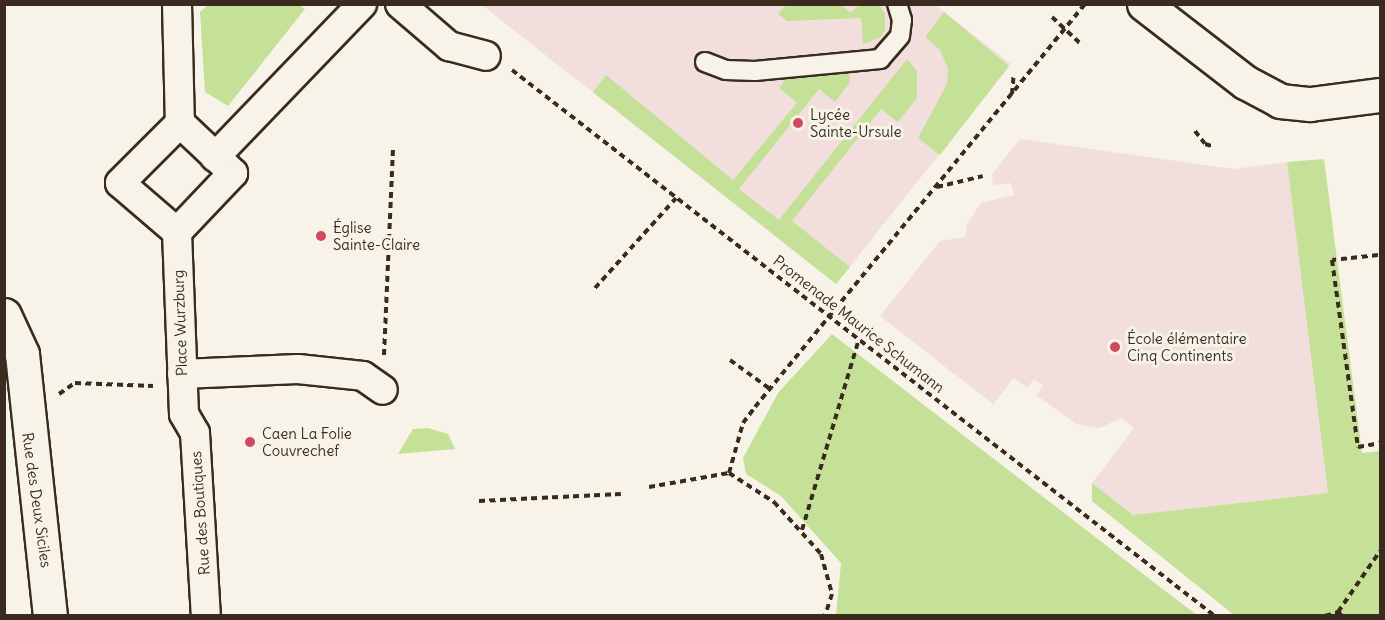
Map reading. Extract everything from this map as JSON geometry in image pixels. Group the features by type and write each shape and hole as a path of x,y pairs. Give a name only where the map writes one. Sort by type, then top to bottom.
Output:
{"street":[{"path":"177,4 180,123 233,173 177,232 120,183 180,123"},
{"path":"215,157 362,4"},
{"path":"400,4 449,46 486,56"},
{"path":"1144,4 1245,82 1280,100 1310,104 1380,95"},
{"name":"Place Wurzburg","path":"177,232 184,414"},
{"name":"Rue des Deux Siciles","path":"4,315 22,354 16,380 26,417 50,615"},
{"path":"182,374 298,369 363,376 383,390"},
{"name":"Rue des Boutiques","path":"184,414 195,433 206,615"}],"lane":[{"path":"705,62 726,70 755,71 880,59 900,36 902,20 897,4"}],"path":[{"path":"729,473 743,423 1085,4"},
{"path":"1052,16 1080,43"},
{"name":"Promenade Maurice Schumann","path":"486,56 516,72 1215,615"},
{"path":"1012,94 1014,74"},
{"path":"1196,131 1205,144 1215,147"},
{"path":"385,287 393,148"},
{"path":"937,187 983,176"},
{"path":"595,288 676,198"},
{"path":"1378,255 1332,260 1358,447 1380,443"},
{"path":"802,530 859,339"},
{"path":"730,360 770,389"},
{"path":"26,417 75,383 156,386 184,414"},
{"path":"649,487 729,473 774,502 802,530 828,571 832,594 825,615"},
{"path":"479,501 621,495"},
{"path":"1325,615 1340,614 1380,551"}],"shaded area":[{"name":"Lycée Sainte-Ursule","path":"482,5 935,5 1011,64 836,284"},
{"name":"École élémentaire Cinq Continents","path":"1020,139 1233,169 1287,162 1328,493 1133,515 1092,483 1134,428 1122,418 1099,428 1076,424 1036,395 1043,386 1034,379 1027,388 1014,378 993,404 880,316 940,241 965,237 967,224 981,203 1014,195 1011,183 993,185 992,174"}],"green space":[{"path":"299,5 305,9 228,106 205,92 200,12 207,6"},
{"path":"786,5 841,5 851,13 859,5 879,5 885,14 885,30 881,37 863,44 861,18 787,21 778,14"},
{"path":"944,12 1009,66 940,155 918,138 947,84 948,68 940,50 925,37"},
{"path":"907,59 917,71 917,98 898,122 881,109 792,221 850,267 836,284 593,92 606,75 733,180 797,103 779,88 787,77 849,73 850,82 835,102 819,89 739,189 779,220"},
{"path":"1324,159 1362,453 1380,451 1380,615 1234,615 1092,501 1092,483 1133,515 1328,493 1287,162"},
{"path":"832,334 1197,615 836,615 841,563 781,496 746,474 743,458 778,393"},
{"path":"428,428 448,434 455,449 398,454 413,429"}],"place":[{"name":"Lycée Sainte-Ursule","path":"798,123"},
{"name":"Église Sainte-Claire","path":"321,236"},
{"name":"École élémentaire Cinq Continents","path":"1115,347"},
{"name":"Caen La Folie Couvrechef","path":"250,442"}]}
